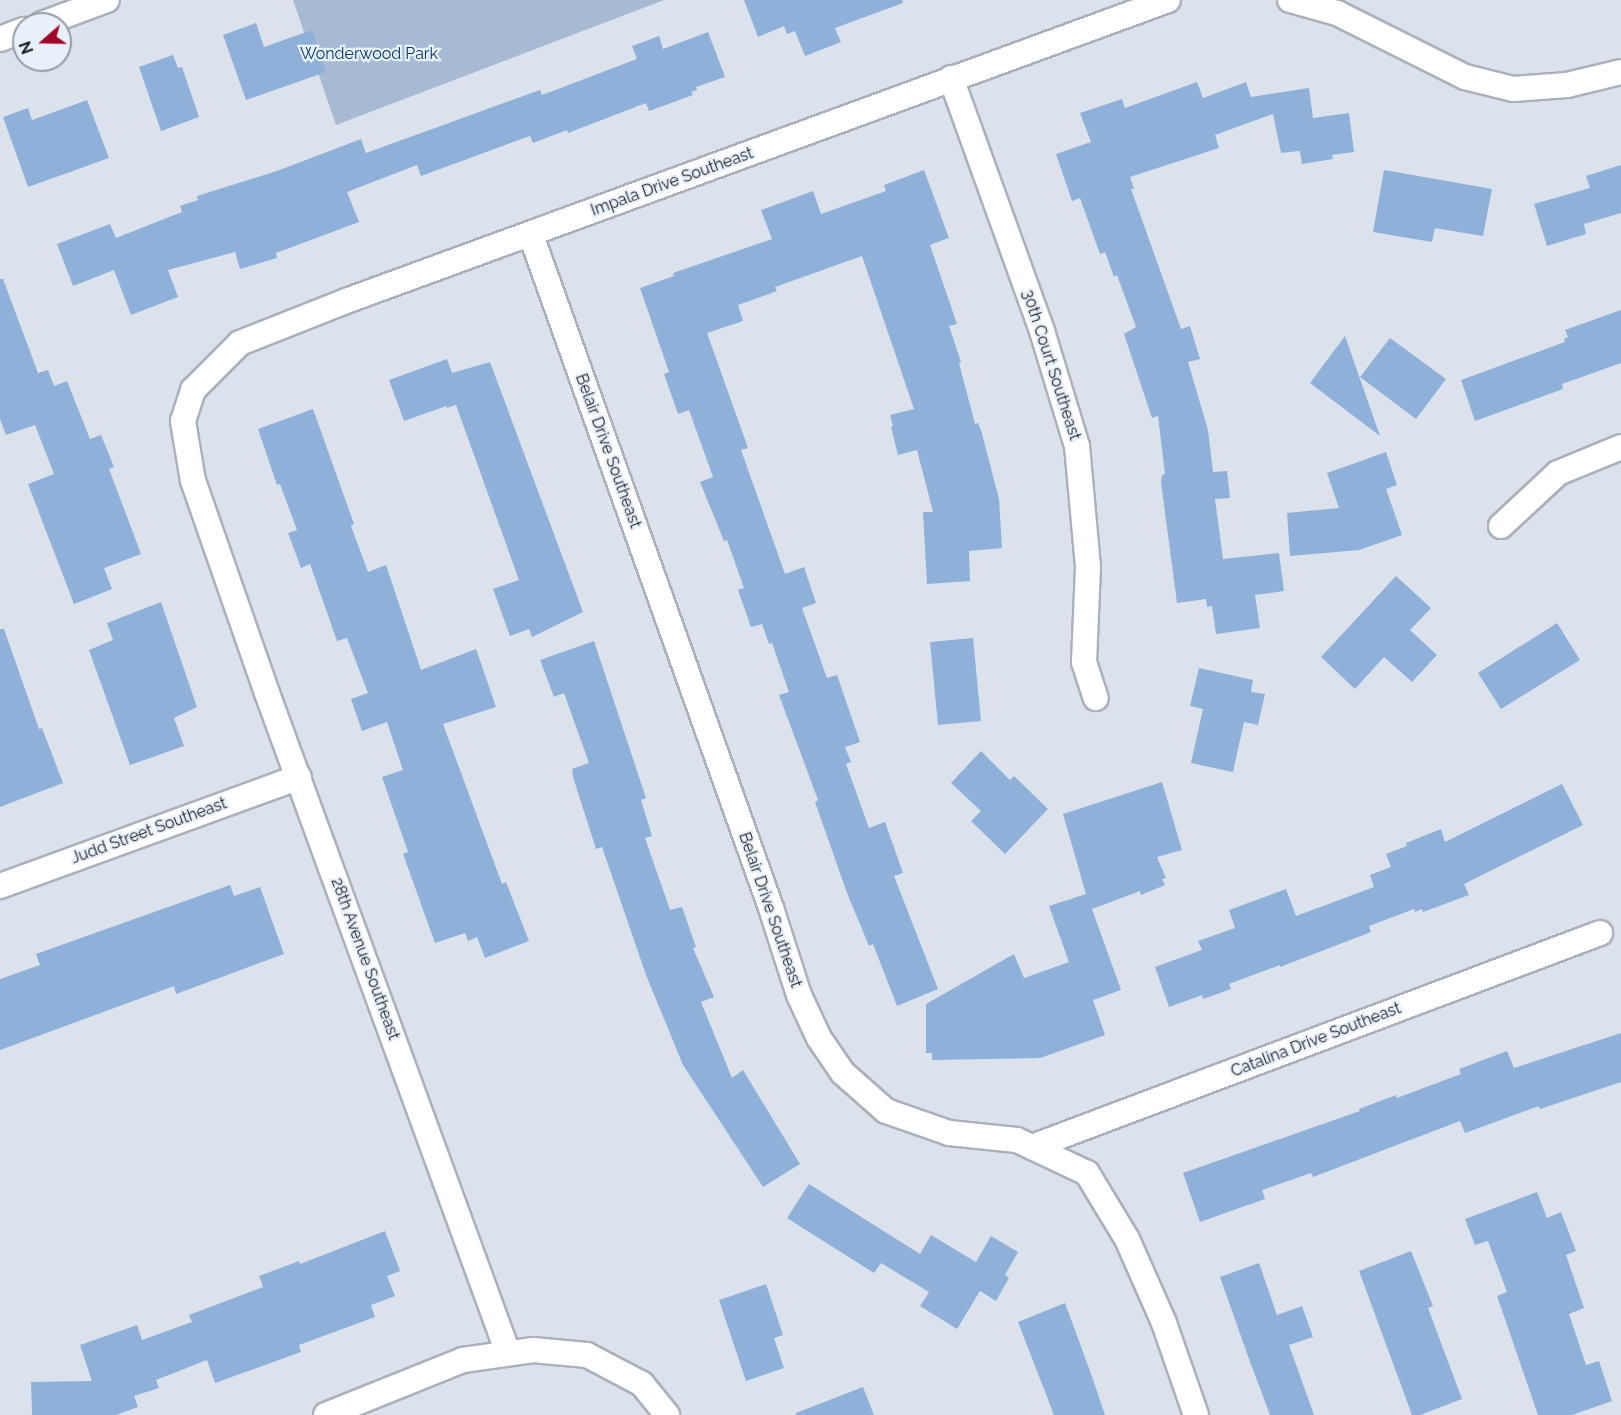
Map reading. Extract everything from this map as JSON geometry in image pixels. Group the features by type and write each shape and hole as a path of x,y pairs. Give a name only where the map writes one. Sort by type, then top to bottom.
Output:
{"street":[{"path":"72,13 107,0"},
{"name":"Impala Drive Southeast","path":"193,390 240,343 346,301 1168,0"},
{"path":"1290,0 1337,13 1465,77 1513,89 1567,85 1621,72"},
{"name":"30th Court Southeast","path":"951,78 1042,331 1077,446 1088,567 1084,662 1096,698"},
{"name":"Belair Drive Southeast","path":"531,235 771,908 799,995 819,1038 843,1073 886,1111 949,1133 1017,1140 1087,1173 1127,1239 1164,1323 1196,1415"},
{"name":"28th Avenue Southeast","path":"193,390 183,421 193,481 508,1353"},
{"path":"1501,526 1558,473 1621,447"},
{"name":"Judd Street Southeast","path":"0,886 299,777"},
{"name":"Catalina Drive Southeast","path":"1032,1148 1600,933"},
{"path":"326,1415 463,1360 533,1350 587,1355 642,1384 667,1415"}],"green space":[{"name":"Wonderwood Park","path":"293,0 664,0 336,125"}],"building":[{"path":"744,0 902,0 903,3 835,28 841,42 805,56 795,31 787,34 784,26 758,37"},
{"path":"256,23 264,47 312,30 326,72 246,100 223,35"},
{"path":"708,32 725,77 696,87 697,90 691,92 693,95 649,111 646,103 568,133 567,130 533,143 530,136 421,176 417,165 347,192 359,222 276,253 277,258 240,269 235,252 168,270 178,297 131,315 114,270 73,286 57,244 110,224 116,238 182,212 180,206 198,200 197,196 277,171 361,139 366,153 540,90 542,95 637,59 632,46 659,36 663,49"},
{"path":"173,55 178,68 182,67 199,117 161,131 139,67"},
{"path":"1197,82 1203,98 1246,82 1251,97 1309,88 1313,118 1349,113 1354,152 1332,155 1333,159 1302,164 1300,151 1281,153 1273,114 1215,135 1219,148 1130,177 1134,189 1131,189 1181,329 1190,326 1200,359 1188,362 1208,430 1213,472 1227,471 1230,498 1215,499 1223,559 1279,553 1284,591 1255,595 1260,628 1216,634 1212,606 1207,607 1206,599 1177,603 1161,482 1162,475 1165,474 1158,416 1152,418 1124,334 1136,327 1117,275 1114,277 1105,252 1100,254 1080,198 1072,201 1056,154 1091,142 1080,113 1122,99 1125,108"},
{"path":"87,100 109,158 28,187 3,117 28,108 32,120"},
{"path":"1621,165 1621,213 1584,224 1586,234 1547,246 1534,204 1590,188 1586,176"},
{"path":"924,170 949,238 930,245 957,324 949,326 961,362 959,363 975,424 978,423 981,430 999,499 1002,548 969,551 970,581 927,584 923,512 933,512 917,450 898,455 890,415 914,409 862,256 775,287 777,291 738,305 743,321 707,333 748,448 741,450 785,574 804,567 816,603 802,608 827,678 837,675 860,742 845,747 851,762 846,764 869,828 885,822 903,873 894,876 938,989 897,1006 873,944 869,946 847,893 815,802 818,800 779,695 789,692 772,643 769,644 762,624 751,627 738,590 744,588 727,540 724,541 700,482 713,477 689,410 678,414 664,374 669,372 640,288 674,276 673,273 772,239 761,210 813,191 821,214 886,191 884,185"},
{"path":"1384,170 1492,189 1483,236 1435,228 1432,242 1373,232"},
{"path":"0,279 3,279 38,373 48,370 54,386 67,381 90,439 101,435 114,467 109,469 141,554 104,568 112,589 74,604 28,484 54,474 35,425 6,435 0,419"},
{"path":"1621,310 1621,363 1562,384 1563,389 1475,421 1461,380 1565,342 1564,339 1568,337 1565,330"},
{"path":"1345,336 1380,436 1310,383"},
{"path":"1390,338 1446,379 1416,419 1360,377"},
{"path":"447,359 452,373 490,362 583,612 532,637 529,629 510,636 493,589 519,580 456,405 447,408 446,406 404,421 389,380"},
{"path":"313,409 354,524 351,526 368,572 386,565 421,670 476,649 496,707 443,724 502,884 506,882 529,941 485,958 477,937 468,941 465,933 435,943 403,854 408,852 382,777 403,770 387,722 362,731 351,699 368,693 347,638 337,641 310,564 301,568 288,533 297,530 280,484 277,485 258,429"},
{"path":"1386,452 1397,485 1386,489 1402,535 1359,550 1290,556 1287,513 1339,508 1327,473"},
{"path":"1396,576 1431,608 1410,630 1437,655 1412,682 1384,657 1355,689 1321,657"},
{"path":"161,602 197,707 174,718 184,746 130,765 89,650 113,640 107,623"},
{"path":"1557,623 1580,660 1501,709 1478,673"},
{"path":"0,629 4,629 39,729 42,728 63,783 0,807"},
{"path":"973,638 981,721 938,725 930,642"},
{"path":"594,641 646,798 641,800 652,836 645,838 670,910 682,907 696,947 693,948 714,997 701,1002 732,1078 743,1070 800,1164 763,1187 683,1065 646,975 602,847 596,849 573,777 572,769 589,763 564,693 554,697 540,660"},
{"path":"1199,668 1253,680 1251,692 1265,694 1258,725 1244,722 1233,772 1191,763 1203,709 1190,706"},
{"path":"981,751 1010,780 1014,776 1048,809 1005,854 971,821 981,811 951,783"},
{"path":"1162,782 1182,850 1157,857 1166,878 1162,879 1165,885 1141,895 1140,891 1092,909 1121,990 1093,1000 1105,1035 1040,1058 932,1060 932,1053 926,1053 926,1004 1014,954 1024,978 1069,962 1049,906 1086,894 1063,814"},
{"path":"1562,784 1583,825 1464,884 1469,895 1423,912 1422,909 1415,912 1414,909 1369,926 1371,932 1229,984 1231,989 1203,999 1202,995 1169,1007 1155,967 1202,950 1198,941 1235,928 1229,910 1286,889 1296,916 1374,887 1370,875 1391,867 1386,854 1407,846 1406,843 1441,829 1445,842"},
{"path":"230,885 234,896 260,887 284,954 176,994 174,986 0,1050 0,979 40,965 36,954"},
{"path":"1621,1033 1621,1082 1540,1109 1539,1106 1465,1133 1460,1121 1313,1177 1311,1173 1262,1190 1265,1199 1200,1222 1183,1173 1360,1111 1359,1109 1396,1095 1397,1098 1461,1074 1459,1069 1507,1051 1514,1068"},
{"path":"809,1184 920,1254 931,1235 976,1262 991,1236 1018,1252 1005,1275 1009,1278 996,1301 980,1291 957,1329 920,1306 929,1292 881,1263 874,1273 787,1218"},
{"path":"1537,1192 1547,1218 1561,1212 1576,1251 1566,1255 1584,1308 1569,1314 1586,1365 1599,1361 1612,1401 1572,1415 1538,1415 1497,1296 1507,1292 1488,1241 1475,1245 1465,1219"},
{"path":"385,1231 400,1271 387,1276 395,1296 371,1305 375,1317 299,1345 301,1352 215,1383 207,1360 156,1380 159,1388 134,1396 138,1407 116,1415 32,1415 31,1382 92,1381 80,1345 137,1325 142,1340 192,1322 189,1315 263,1287 259,1276 299,1261 300,1264"},
{"path":"1411,1251 1433,1306 1428,1308 1462,1399 1420,1415 1412,1415 1359,1271"},
{"path":"1259,1263 1277,1315 1302,1306 1313,1337 1289,1345 1314,1415 1270,1415 1249,1359 1220,1277"},
{"path":"766,1284 783,1335 774,1338 784,1368 746,1381 719,1300"},
{"path":"1065,1303 1105,1415 1054,1415 1018,1322"},
{"path":"863,1387 874,1415 796,1415 796,1413"}]}
